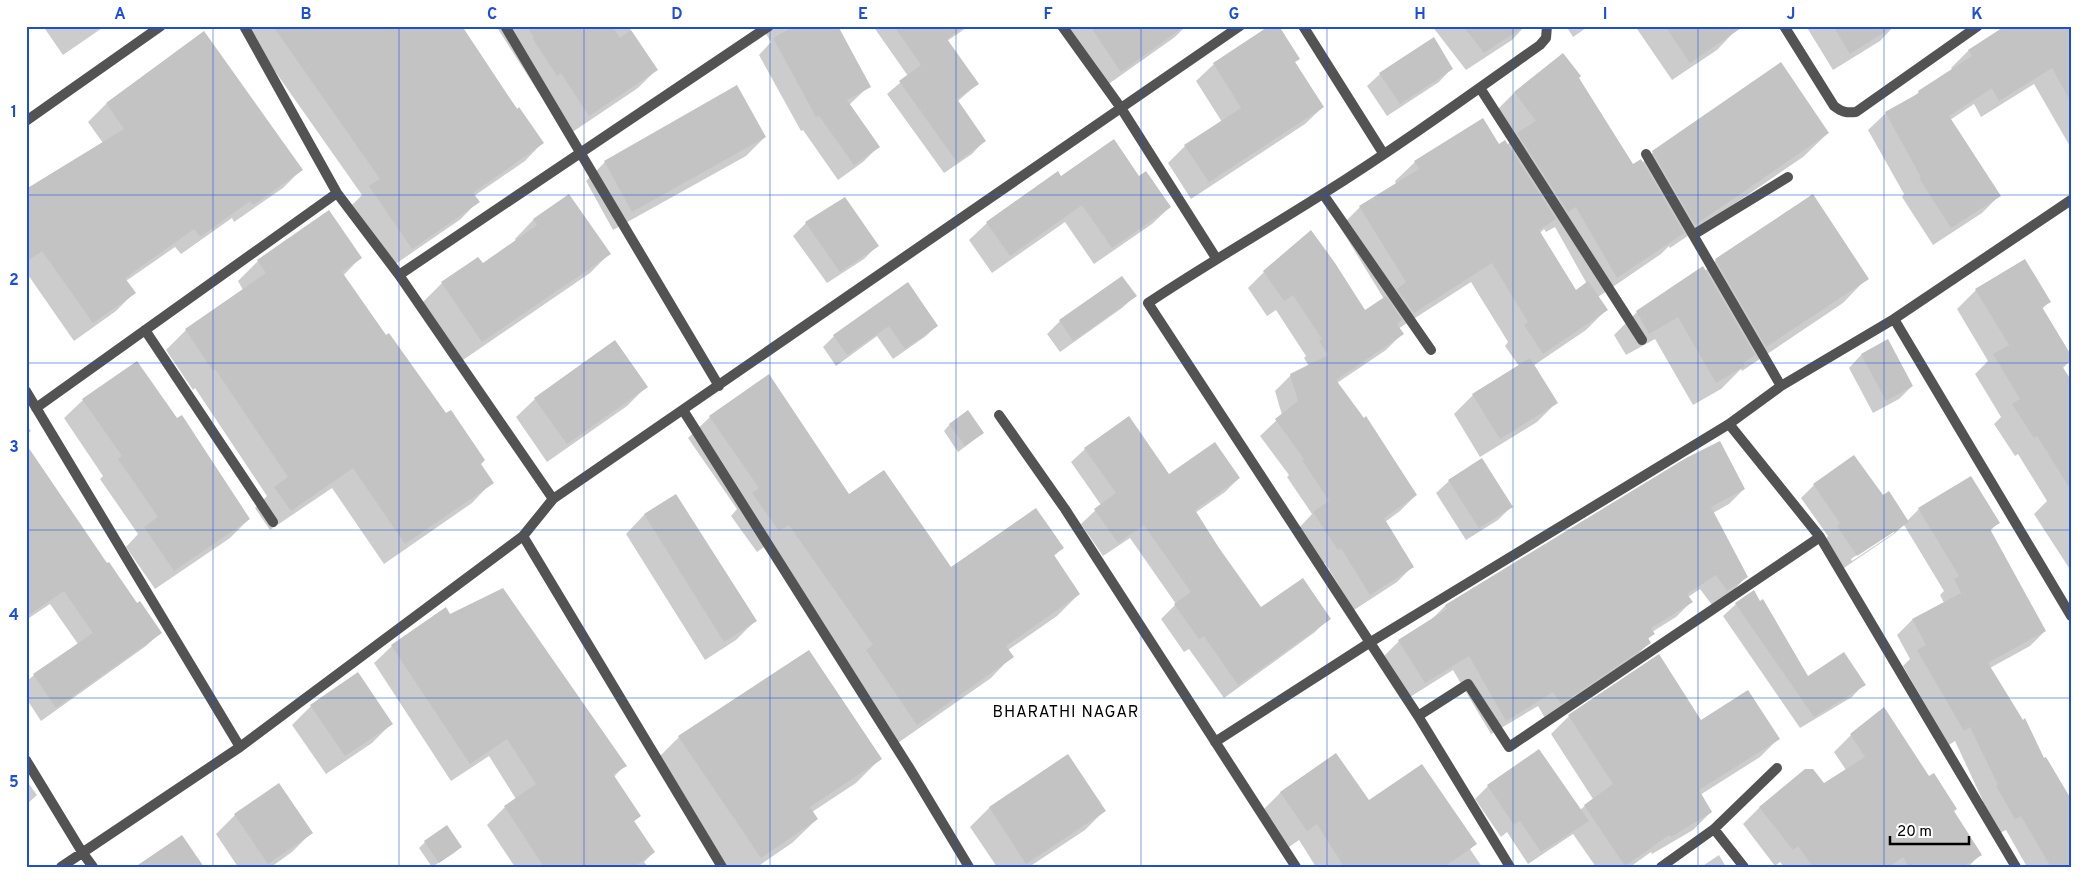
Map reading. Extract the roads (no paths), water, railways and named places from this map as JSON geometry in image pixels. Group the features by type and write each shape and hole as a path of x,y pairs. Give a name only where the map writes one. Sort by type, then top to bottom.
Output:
{"street":[{"path":"26,121 161,26"},
{"path":"244,26 337,193 400,274 553,500"},
{"path":"505,26 719,386"},
{"path":"400,274 580,153 757,30 769,26"},
{"path":"1062,26 1122,108 1216,258"},
{"path":"61,867 240,747 523,536 553,500 1240,26"},
{"path":"1303,26 1383,153"},
{"path":"1510,867 1418,716 1148,303 1216,258 1323,194 1480,88 1540,45 1546,38 1547,26"},
{"path":"1784,26 1834,106 1841,112 1856,112 1978,26"},
{"path":"1480,88 1642,340"},
{"path":"1646,154 1781,386"},
{"path":"1694,235 1788,177"},
{"path":"36,408 337,193"},
{"path":"1323,194 1431,350"},
{"path":"1215,742 1369,643 1729,424 1781,386 1894,319 2071,200"},
{"path":"1894,319 2071,616"},
{"path":"145,330 272,522"},
{"path":"26,391 240,747"},
{"path":"682,410 910,769 969,867"},
{"path":"999,415 1065,509 1296,867"},
{"path":"1729,424 1820,537 2016,867"},
{"path":"523,536 722,867"},
{"path":"1418,716 1468,684 1509,747 1820,537"},
{"path":"26,760 93,867"},
{"path":"1661,867 1714,829 1777,768"},
{"path":"1714,829 1744,867"}],"district":[{"name":"BHARATHI NAGAR","path":"1066,713"}]}
